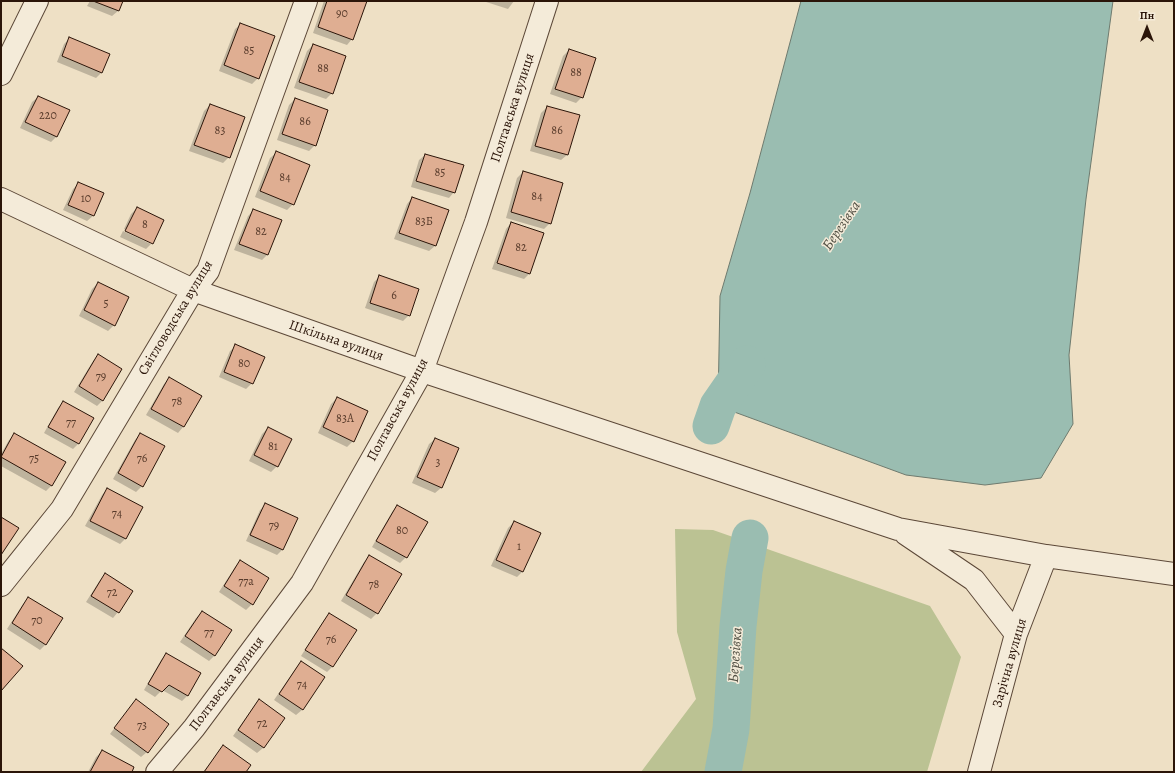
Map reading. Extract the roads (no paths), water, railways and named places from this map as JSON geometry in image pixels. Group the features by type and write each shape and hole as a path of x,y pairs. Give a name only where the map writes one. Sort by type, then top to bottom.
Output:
{"street":[{"path":"1,74 37,1"},
{"name":"Світловодська вулиця","path":"1,585 62,509 193,290 208,271 306,1"},
{"name":"Полтавська вулиця","path":"157,772 194,728 302,583 422,370 476,222 547,1"},
{"name":"Шкільна вулиця","path":"1,199 193,290 422,370 898,529"},
{"path":"898,529 1046,556 1174,574"},
{"path":"898,529 974,580 1016,634"},
{"name":"Зарічна вулиця","path":"979,772 1016,634 1046,556"}],"water":[{"path":"801,1 1113,1 1086,199 1069,355 1073,424 1041,478 985,485 906,475 718,406 720,296 750,193"}],"waterway":[{"name":"Березівка","path":"711,426 718,406 747,364"},
{"name":"Березівка","path":"723,772 731,729 738,626 744,571 750,538"}]}
